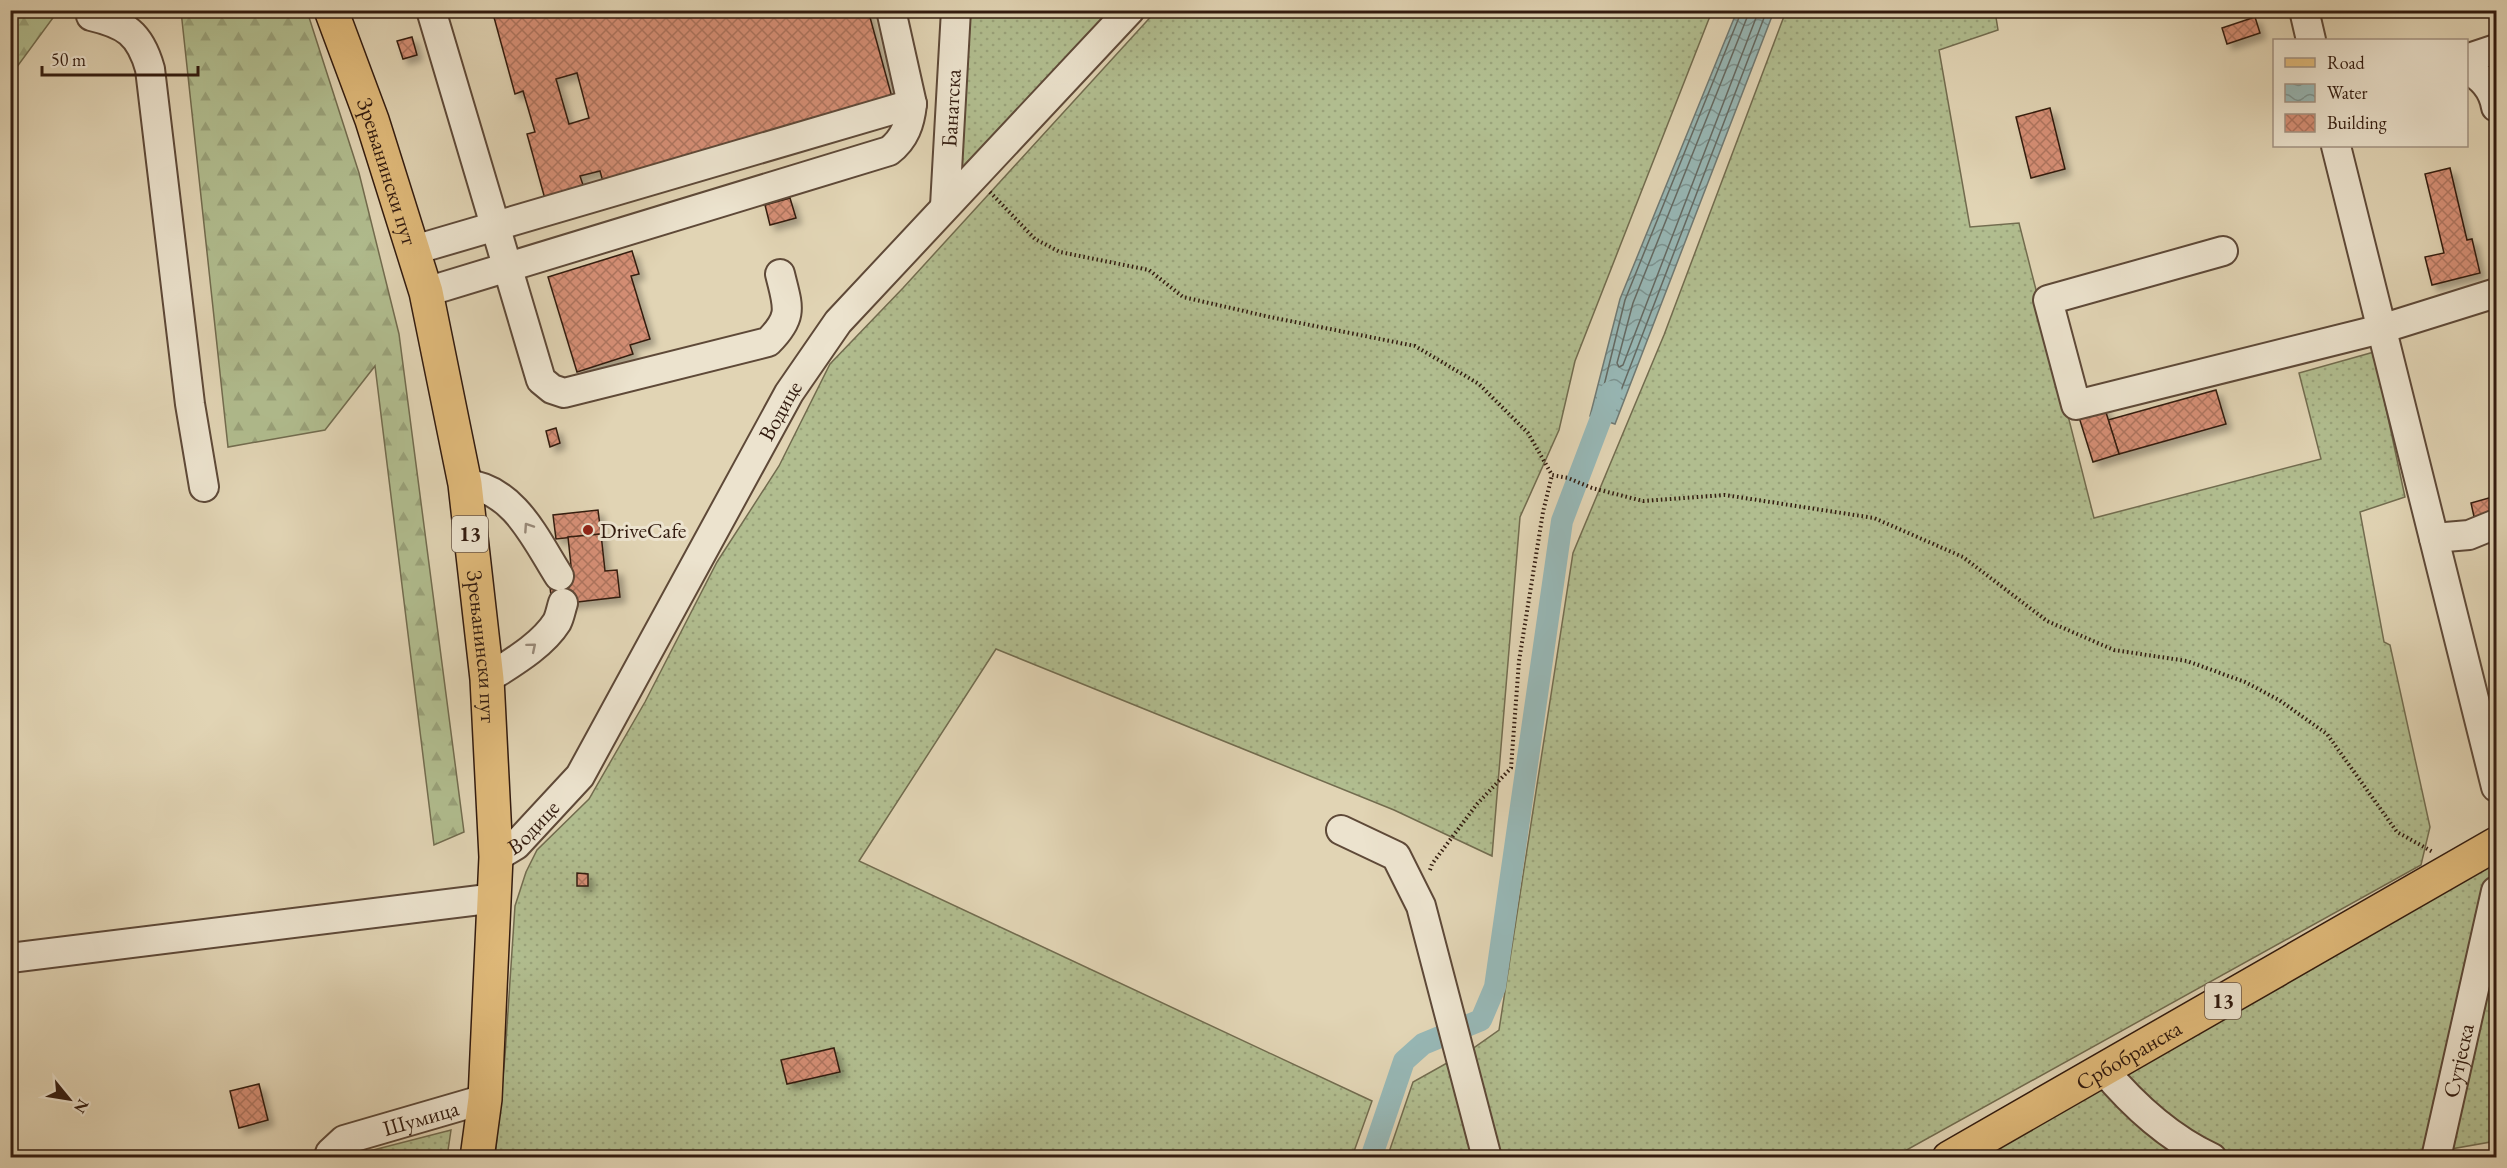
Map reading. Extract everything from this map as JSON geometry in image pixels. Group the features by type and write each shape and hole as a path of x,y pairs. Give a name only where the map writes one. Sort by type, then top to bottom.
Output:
{"main road":[{"name":"Зрењанински пут","path":"331,10 372,120 426,292 465,484 487,679 496,857 496,898 485,1099 477,1158"},
{"name":"Србобранска","path":"1949,1158 2496,844"}],"street":[{"path":"431,10 541,380 552,389 564,393 768,342 779,330 788,310 780,274"},
{"path":"426,292 889,151 903,136 911,117 912,104 891,10"},
{"name":"Банатска","path":"945,206 956,10"},
{"name":"Водице","path":"496,857 516,845 580,776 789,393 838,322 1130,10"},
{"path":"2304,10 2311,39"},
{"path":"91,16 117,22 128,31 143,50 150,69 190,404 204,487"},
{"path":"2468,58 2496,49"},
{"path":"2468,70 2485,82 2494,93 2496,107"},
{"path":"414,250 912,104"},
{"path":"2336,147 2496,787"},
{"path":"635,187 648,226"},
{"path":"2223,251 2048,300 2076,405 2381,329 2496,293"},
{"path":"465,484 484,489 516,511 529,525 561,590 557,621 544,637 516,660 487,679"},
{"path":"2434,538 2469,535 2496,524"},
{"path":"1341,830 1396,856 1421,906 1487,1158"},
{"name":"Сутјеска","path":"2436,1158 2496,891"},
{"path":"10,958 496,898"},
{"path":"2103,1069 2150,1117 2187,1145 2212,1158"},
{"name":"Шумица","path":"329,1158 330,1153 344,1140 485,1099"}],"path":[{"path":"974,176 1035,239 1060,252 1149,270 1183,297 1270,318 1415,346 1479,384 1528,433 1552,475 1543,512 1519,662 1511,768 1477,804 1432,864 1421,906"},
{"path":"1552,475 1643,501 1725,495 1874,518 1963,557 2047,621 2114,650 2187,661 2245,682 2280,700 2327,734 2397,832 2460,866"}],"green space":[{"path":"10,11 58,11 11,75"},
{"path":"181,11 307,11 359,173 399,334 464,832 434,845 375,366 325,430 228,447"},
{"path":"971,11 1117,11 957,178"},
{"path":"1156,11 1712,11 1575,361 1559,430 1520,517 1492,856 1394,810 996,649 859,861 1372,1101 1352,1157 495,1158 505,1056 515,906 526,872 537,850 589,799 645,702 717,562 779,466 830,364 903,288"},
{"path":"1786,11 1995,11 1998,30 1939,50 1970,227 2019,223 2094,518 2321,459 2299,373 2374,352 2405,497 2360,512 2384,642 2390,645 2430,827 2421,865 1894,1157 1387,1158 1413,1082 1472,1049 1499,1030 1573,553 1664,335"},
{"path":"2496,862 2496,1141 2400,1158 1970,1158"},
{"path":"451,1130 447,1157 346,1157"}],"water":[{"path":"1737,11 1774,11 1615,424 1590,416 1620,299"}],"building":[{"path":"492,10 868,10 893,101 603,182 600,171 580,176 584,188 545,199 527,134 535,132 523,91 515,94","holes":["577,73 589,118 569,124 556,79"]},
{"path":"2255,17 2260,33 2227,44 2222,28"},
{"path":"412,37 417,55 403,59 397,41"},
{"path":"2050,108 2065,169 2031,178 2016,117"},
{"path":"2450,168 2467,240 2472,239 2480,273 2432,285 2425,257 2444,253 2425,174"},
{"path":"790,198 796,218 770,225 765,205"},
{"path":"632,251 639,274 631,276 650,339 630,345 633,354 577,372 548,277"},
{"path":"2216,390 2226,424 2119,454 2108,420"},
{"path":"2104,406 2119,454 2093,462 2078,414"},
{"path":"556,428 560,443 550,447 546,431"},
{"path":"2496,496 2496,523 2475,521 2471,503"},
{"path":"598,510 601,534 556,539 553,515"},
{"path":"601,534 605,571 617,570 620,597 552,605 549,578 572,575 568,537"},
{"path":"577,873 588,874 588,886 577,886"},
{"path":"834,1048 840,1072 787,1084 781,1060"},
{"path":"259,1084 268,1120 239,1128 230,1091"}],"waterway":[{"path":"1371,1158 1404,1061 1423,1044 1481,1020 1495,987 1562,521 1611,392"}],"place":[{"name":"DriveCafe","path":"588,530"}]}
